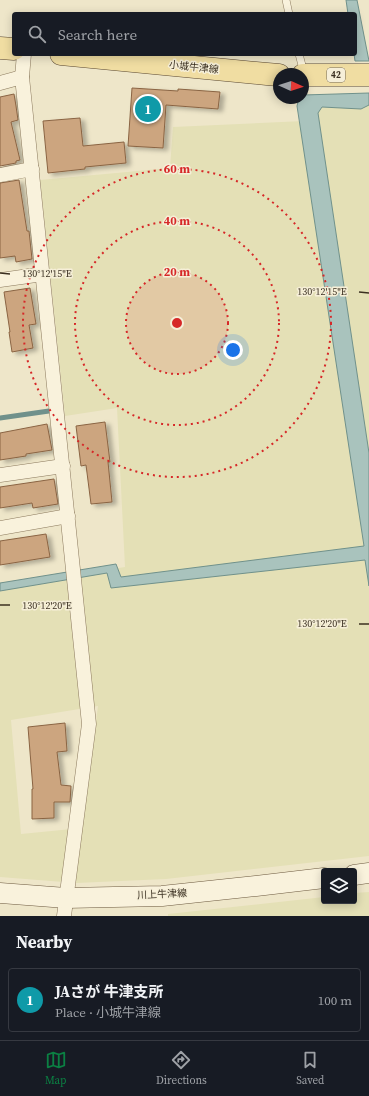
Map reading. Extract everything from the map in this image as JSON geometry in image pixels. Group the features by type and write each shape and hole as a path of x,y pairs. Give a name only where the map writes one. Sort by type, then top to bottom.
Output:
{"main road":[{"path":"0,48 12,49"},
{"name":"小城牛津線","path":"82,56 273,74"},
{"name":"42","path":"309,75 369,75"},
{"path":"357,875 369,873"},
{"name":"川上牛津線","path":"0,894 65,907 321,878"}],"street":[{"path":"24,56 22,77 89,724 65,907"},
{"path":"0,83 22,77"},
{"path":"0,175 32,169"},
{"path":"0,280 43,274"},
{"path":"0,475 62,466"},
{"path":"0,528 68,516"}],"lane":[{"path":"286,0 289,12"},
{"path":"299,56 302,68"}],"shaded area":[{"path":"369,98 369,856 166,879 76,883 0,877 0,586 125,567 117,408 65,416 40,180 170,168 173,127 304,121 313,102","holes":["98,706 82,828 21,834 11,720"]},
{"path":"369,892 369,916 168,916 168,914 321,897 321,904 357,904 357,893"}],"water":[{"path":"346,0 357,0 369,61 355,61 354,56 357,56 357,12 348,12"},
{"path":"369,93 369,105 361,109 322,107 318,113 369,453 369,586 365,560 111,588 107,573 0,591 0,583 116,564 121,577 364,546 297,106 298,104 309,104 309,95"}],"building":[{"path":"132,88 220,92 218,109 166,105 163,148 128,146"},
{"path":"14,94 18,120 11,122 20,160 16,161 16,163 0,166 0,97"},
{"path":"80,118 83,146 124,142 126,163 85,167 85,169 48,173 43,121"},
{"path":"19,180 27,231 29,231 32,259 16,262 15,256 0,258 0,183"},
{"path":"30,288 36,324 29,325 33,348 12,352 4,292"},
{"path":"105,422 110,462 108,462 112,502 91,504 86,465 81,466 76,426"},
{"path":"47,424 52,450 0,460 0,433"},
{"path":"54,479 58,504 33,508 32,503 0,508 0,487"},
{"path":"46,534 50,557 0,565 0,541"},
{"path":"65,723 67,751 57,752 61,785 71,786 70,802 54,802 54,818 32,819 33,789 28,727"}],"waterway":[{"path":"0,418 49,411"}],"place":[{"name":"JAさが 牛津支所","path":"148,109"}]}
